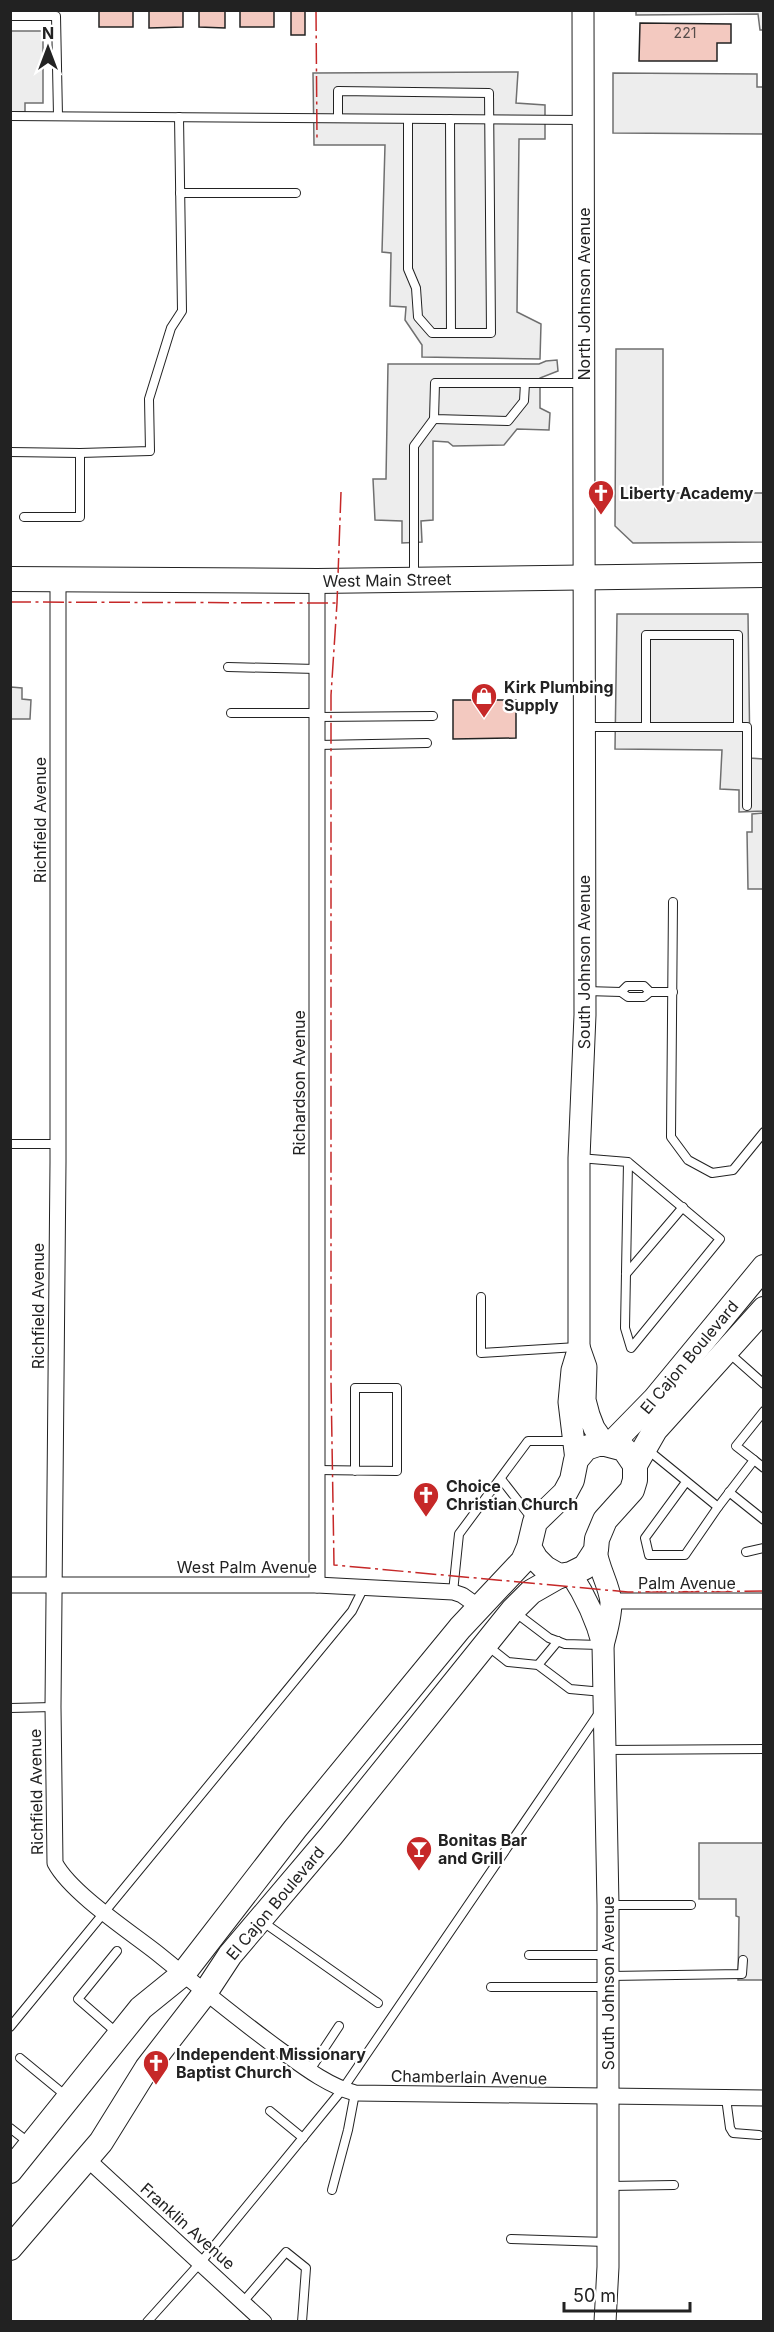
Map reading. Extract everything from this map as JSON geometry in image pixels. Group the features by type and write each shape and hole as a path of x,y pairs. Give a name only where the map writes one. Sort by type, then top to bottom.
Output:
{"main road":[{"name":"North Johnson Avenue","path":"583,10 585,577"},
{"name":"West Main Street","path":"10,579 317,581 764,575"},
{"name":"South Johnson Avenue","path":"575,1451 569,1413 570,1389 579,1347 579,1158 585,991 585,577"},
{"name":"El Cajon Boulevard","path":"608,1444 655,1399 764,1267"},
{"name":"El Cajon Boulevard","path":"640,1456 655,1430 764,1309"},
{"name":"South Johnson Avenue","path":"579,1347 586,1367 585,1400 589,1415 594,1428 608,1444"},
{"path":"535,1522 565,1493 572,1480 575,1451 598,1444 608,1444 640,1456 633,1490 605,1520 597,1539 596,1550"},
{"name":"El Cajon Boulevard","path":"10,2171 141,2008 183,1974 295,1829 479,1607 523,1561 535,1522"},
{"path":"529,1546 536,1559 545,1568 565,1575"},
{"name":"South Johnson Avenue","path":"596,1550 597,1563 611,1601 609,1623 603,1645"},
{"name":"El Cajon Boulevard","path":"10,2248 101,2142 147,2068 205,1993 230,1955 331,1836 513,1610 531,1592 585,1567 596,1550"},
{"name":"South Johnson Avenue","path":"565,1575 587,1599 596,1618 603,1645 608,1905 608,2242 605,2322"}],"street":[{"name":"Richfield Avenue","path":"58,579 58,1144 53,1707 55,1863 60,1873 103,1912 205,1993"},
{"name":"Richardson Avenue","path":"317,581 317,1585"},
{"name":"West Palm Avenue","path":"10,1585 364,1586 453,1592 462,1595 479,1607"},
{"name":"Palm Avenue","path":"611,1601 764,1601"},
{"path":"205,1993 310,2070 349,2091"},
{"name":"Chamberlain Avenue","path":"349,2091 764,2098"},
{"name":"Franklin Avenue","path":"86,2158 264,2322"}],"lane":[{"path":"10,16 56,16 58,116"},
{"path":"338,118 338,91 489,93 491,333 432,333 420,322 416,310 416,288 408,269 408,119"},
{"path":"10,116 583,120"},
{"path":"10,452 150,451 149,399 171,328 182,311 179,117"},
{"path":"450,119 451,333"},
{"path":"180,193 296,193"},
{"path":"414,580 414,446 435,419 435,383 584,383"},
{"path":"435,419 508,421 524,401 525,383"},
{"path":"24,517 80,517 80,453"},
{"path":"646,727 646,635 738,635 738,727"},
{"path":"228,667 317,669"},
{"path":"231,713 433,716"},
{"path":"585,727 747,727 747,806"},
{"path":"317,745 427,743"},
{"path":"673,902 671,1137 688,1160 712,1173 734,1170 764,1132"},
{"path":"585,991 621,992 627,986 644,986 650,992 673,992"},
{"path":"10,1144 58,1144"},
{"path":"579,1158 628,1162 720,1239 631,1348 626,1328 628,1162"},
{"path":"626,1274 682,1207"},
{"path":"481,1297 481,1353 579,1347"},
{"path":"726,1350 764,1384"},
{"path":"317,1470 355,1471 397,1471 397,1388 355,1388 355,1471"},
{"path":"764,1411 736,1446 764,1468"},
{"path":"453,1592 459,1534 528,1441 575,1451"},
{"path":"640,1456 686,1482 718,1507"},
{"path":"686,1482 645,1538 649,1555 685,1555 754,1460"},
{"path":"501,1479 535,1522"},
{"path":"729,1492 764,1520"},
{"path":"746,1552 764,1548"},
{"path":"10,2027 352,1611 364,1586"},
{"path":"513,1610 549,1638 565,1644 603,1645"},
{"path":"538,1665 558,1641"},
{"path":"147,2322 201,2262 303,2138 349,2091 603,1699 570,1689 538,1665 508,1662 485,1645"},
{"path":"10,1708 53,1707"},
{"path":"604,1750 764,1749"},
{"path":"608,1905 691,1905"},
{"path":"260,1919 378,2003"},
{"path":"117,1951 78,1999 120,2035"},
{"path":"529,1955 608,1973"},
{"path":"491,1987 608,1973 742,1974 743,1960"},
{"path":"310,2070 339,2026"},
{"path":"20,2058 69,2098"},
{"path":"332,2190 345,2145 349,2091"},
{"path":"726,2098 730,2128 733,2133 759,2135"},
{"path":"270,2111 303,2138"},
{"path":"10,2128 32,2145"},
{"path":"608,2186 674,2186"},
{"path":"511,2239 608,2242"},
{"path":"243,2302 286,2252 306,2268 302,2322"}],"shaded area":[{"path":"636,11 763,11 763,30 760,30 758,14 636,15"},
{"path":"11,31 43,31 43,103 25,103 25,112 11,112"},
{"path":"518,72 516,103 545,105 545,139 519,139 517,312 541,324 540,359 422,357 422,345 405,320 406,307 390,306 391,253 382,252 385,145 314,145 313,73"},
{"path":"613,73 757,74 757,87 763,87 763,134 613,133"},
{"path":"616,349 663,349 663,493 763,493 763,542 633,543 615,526"},
{"path":"557,360 558,371 540,378 540,408 550,413 549,430 517,429 504,445 453,446 448,442 433,441 433,520 421,521 422,542 402,543 402,521 375,520 373,479 386,479 388,364 539,364"},
{"path":"617,614 748,614 750,758 763,759 763,811 739,812 739,790 720,789 722,750 615,749"},
{"path":"11,687 22,688 22,699 31,700 30,719 11,719"},
{"path":"763,813 763,889 748,889 747,832 752,832 752,814"},
{"path":"699,1843 763,1843 763,1980 738,1980 739,1917 736,1916 736,1899 699,1899"}],"building":[{"path":"99,10 133,10 133,27 99,27"},
{"path":"149,10 183,10 183,27 149,28"},
{"path":"199,10 225,10 225,28 199,27"},
{"path":"240,10 274,10 274,27 240,27"},
{"path":"291,10 305,10 305,35 291,35"},
{"path":"640,23 731,24 731,43 717,43 717,61 639,61"},
{"name":"Kirk Plumbing Supply","path":"453,700 516,700 516,738 453,739"}],"power":[{"path":"316,10 317,139"},
{"path":"341,492 331,695 331,1382 334,1565 628,1592 764,1591"},
{"path":"10,602 337,603"}],"place":[{"name":"Liberty Academy","path":"601,516"},
{"name":"Kirk Plumbing Supply","path":"484,719"},
{"name":"Choice Christian Church","path":"426,1518"},
{"name":"Bonitas Bar and Grill","path":"419,1872"},
{"name":"Independent Missionary Baptist Church","path":"156,2086"}]}
